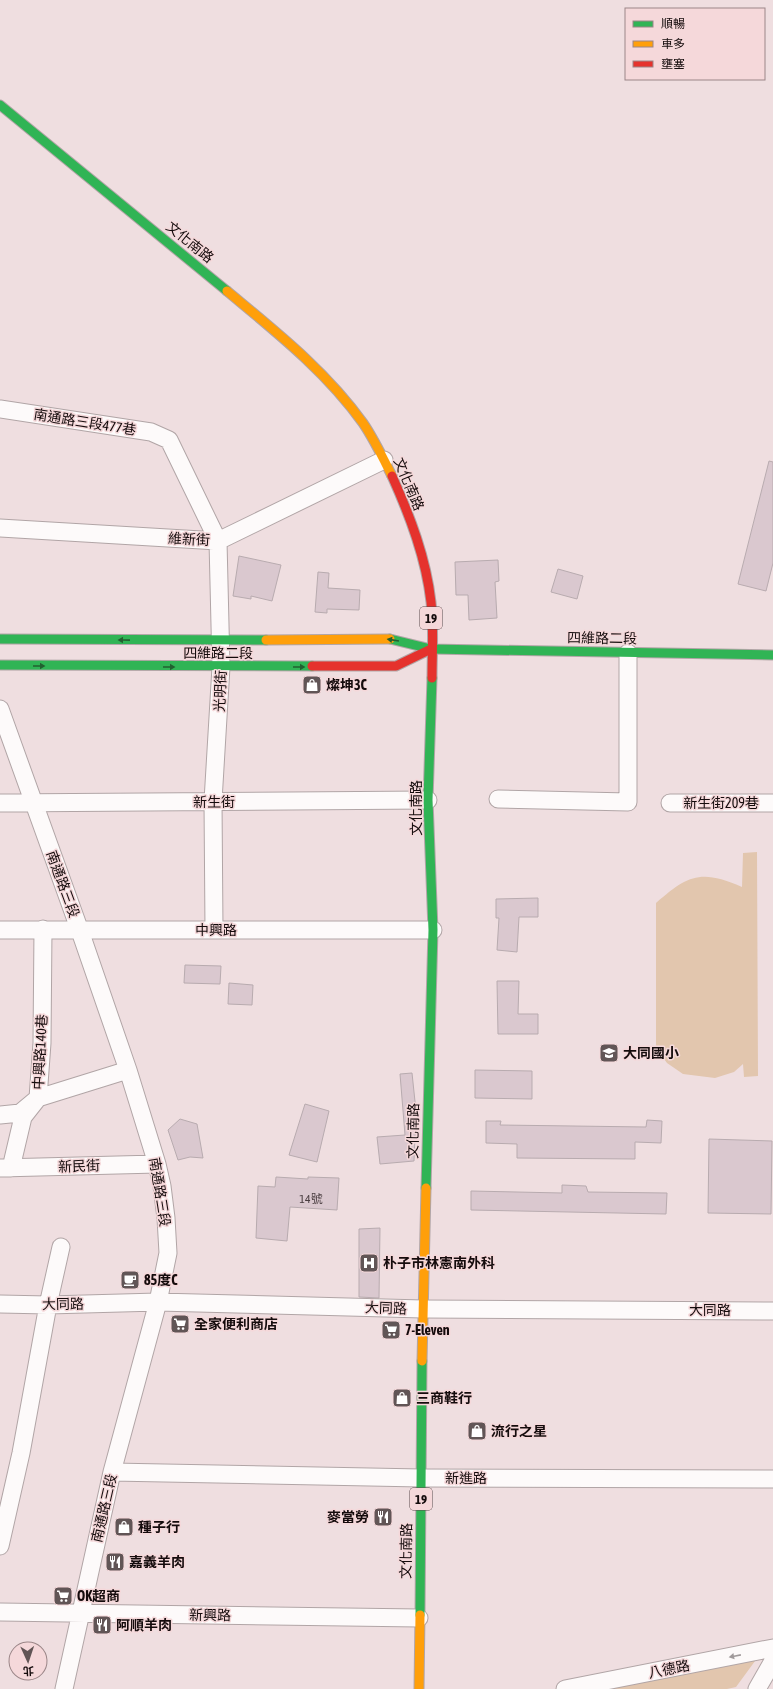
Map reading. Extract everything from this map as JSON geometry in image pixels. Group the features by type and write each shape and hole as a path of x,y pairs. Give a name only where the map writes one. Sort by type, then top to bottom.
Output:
{"main road":[{"name":"文化南路","path":"0,105 285,339 331,385 363,423 384,460 404,502 426,569 431,603 428,800 433,930 423,1310 419,1689"},
{"name":"四維路二段","path":"0,639 220,641 392,639 431,649 773,655"},
{"name":"四維路二段","path":"0,665 221,667 396,666 431,649"}],"street":[{"name":"南通路三段477巷","path":"0,409 152,432 169,440"},
{"name":"光明街","path":"169,440 218,541 221,667 213,802 214,930"},
{"name":"維新街","path":"0,528 218,541 384,460"},
{"path":"498,799 628,802 628,653"},
{"name":"南通路三段","path":"0,709 80,931 128,1070 157,1164 163,1192 168,1253 158,1302 112,1472 64,1689"},
{"name":"新生街","path":"0,803 428,800"},
{"name":"新生街209巷","path":"670,803 773,804"},
{"name":"中興路","path":"0,930 433,930"},
{"name":"中興路140巷","path":"5,1168 23,1117 38,1098 42,1043 43,930"},
{"path":"0,1116 20,1113 38,1098 128,1070"},
{"name":"新民街","path":"5,1168 157,1164"},
{"path":"0,1546 21,1453 48,1305 61,1246"},
{"name":"大同路","path":"0,1304 48,1305 158,1302 423,1310 773,1311"},
{"name":"新進路","path":"112,1472 421,1478 773,1479"},
{"name":"新興路","path":"0,1612 419,1618"},
{"name":"八德路","path":"565,1689 773,1648"},
{"path":"757,1689 773,1662"},
{"path":"761,1689 773,1687"}],"shaded area":[{"path":"757,852 758,1076 744,1077 743,1064 734,1072 715,1078 683,1074 667,1063 656,1048 656,903 677,886 696,878 716,878 742,887 743,853"},
{"path":"758,1657 736,1687 727,1689 593,1689"}],"building":[{"path":"769,461 773,462 773,563 766,591 738,584"},
{"path":"239,556 281,565 272,601 251,596 251,599 233,596"},
{"path":"498,560 499,581 495,582 497,618 469,620 468,595 456,595 455,562"},
{"path":"558,569 583,576 577,599 551,592"},
{"path":"318,572 329,573 328,588 360,590 359,610 327,609 327,613 315,612"},
{"path":"538,898 538,917 519,917 517,952 497,950 499,918 496,918 496,899"},
{"path":"185,965 221,966 220,984 184,983"},
{"path":"497,981 519,981 518,1014 538,1014 538,1034 498,1034"},
{"path":"229,983 253,985 252,1005 228,1004"},
{"path":"475,1070 532,1071 532,1099 475,1098"},
{"path":"412,1073 416,1111 414,1161 380,1164 377,1137 405,1135 400,1074"},
{"path":"305,1104 329,1111 317,1162 289,1155"},
{"path":"180,1119 197,1124 203,1158 190,1157 178,1160 168,1130"},
{"path":"647,1120 662,1121 661,1143 635,1142 635,1159 517,1158 517,1144 486,1143 486,1121 501,1121 500,1125 646,1127"},
{"path":"709,1139 772,1141 771,1214 708,1213"},
{"path":"276,1177 308,1179 308,1177 339,1178 337,1210 290,1207 287,1241 256,1238 258,1186 275,1187"},
{"path":"562,1185 586,1186 588,1192 667,1193 666,1214 471,1210 471,1191 562,1193"},
{"name":"朴子市林憲南外科","path":"380,1228 379,1298 359,1297 359,1229"}],"traffic: fast":[{"path":"0,105 227,291"},
{"path":"0,639 266,640"},
{"path":"390,639 431,649 773,655"},
{"path":"0,665 312,666"},
{"path":"426,1188 433,930 428,800 432,678"},
{"path":"420,1615 422,1361"}],"traffic: slow":[{"path":"227,291 299,352 333,386 349,404 367,429 392,476"},
{"path":"266,640 390,639"},
{"path":"422,1361 426,1188"},
{"path":"419,1689 420,1615"}],"traffic: jam":[{"path":"392,476 405,506 416,538 429,586 433,640 432,678"},
{"path":"312,666 396,666 431,649"}],"place":[{"name":"燦坤3C","path":"312,685"},
{"name":"大同國小","path":"609,1053"},
{"name":"朴子市林憲南外科","path":"369,1263"},
{"name":"85度C","path":"130,1280"},
{"name":"全家便利商店","path":"180,1324"},
{"name":"7-Eleven","path":"391,1330"},
{"name":"三商鞋行","path":"402,1398"},
{"name":"流行之星","path":"477,1431"},
{"name":"麥當勞","path":"383,1517"},
{"name":"種子行","path":"124,1527"},
{"name":"嘉義羊肉","path":"115,1562"},
{"name":"OK超商","path":"63,1596"},
{"name":"阿順羊肉","path":"102,1625"}]}
